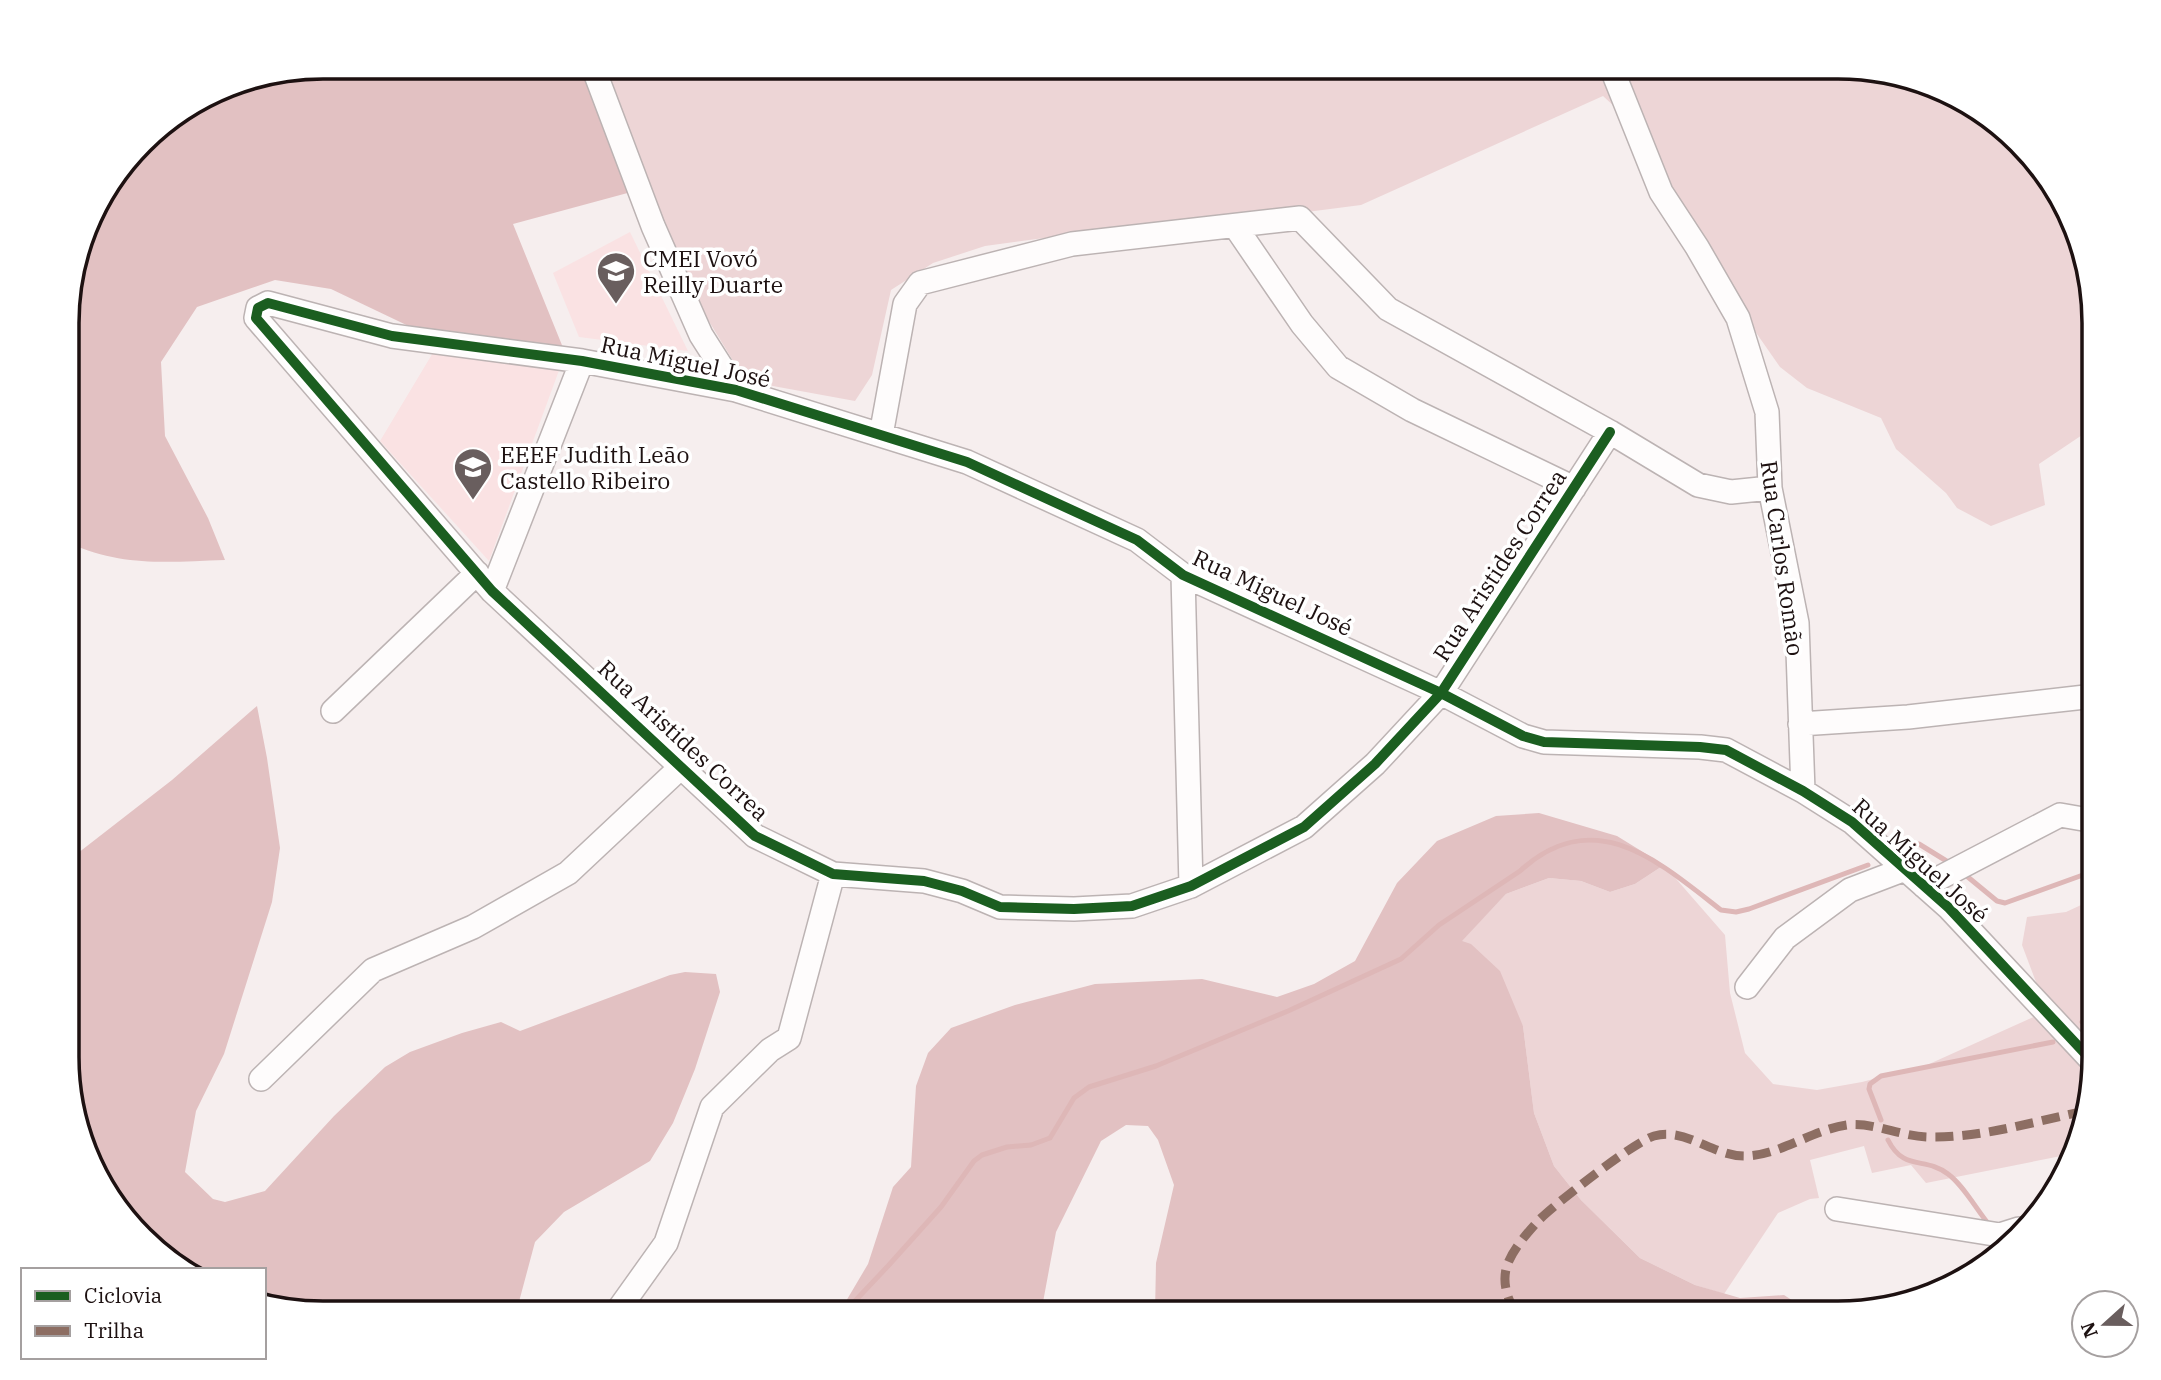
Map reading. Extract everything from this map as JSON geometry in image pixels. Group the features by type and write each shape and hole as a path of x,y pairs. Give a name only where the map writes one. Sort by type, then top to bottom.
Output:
{"street":[{"path":"598,79 653,226 701,335 736,390"},
{"name":"Rua Carlos Romão","path":"1616,79 1661,192 1738,318 1767,412 1769,488 1797,623 1803,791"},
{"path":"881,435 905,304 919,283 1072,244 1300,218 1388,309 1610,432 1698,485 1731,492 1769,488"},
{"path":"1235,226 1302,324 1338,367 1412,410 1574,488"},
{"name":"Rua Miguel José","path":"258,308 268,303 392,335 582,361 736,390 967,462 1137,540 1183,575 1441,693 1523,737 1544,742 1726,750 1803,791 1852,822 1949,908 2082,1050"},
{"name":"Rua Aristides Correa","path":"258,308 256,318 492,591 755,836 833,874 923,881 962,891 1000,907 1074,909 1132,906 1191,886 1304,827 1375,764 1441,693 1610,432"},
{"path":"492,591 582,361"},
{"path":"332,711 477,573"},
{"path":"1183,575 1191,886"},
{"path":"1800,724 1908,717 2082,697"},
{"path":"261,1079 373,970 472,927 568,873 681,767"},
{"path":"1924,886 2060,815 2082,819"},
{"path":"1748,987 1784,938 1850,890 1905,869"},
{"path":"625,1301 666,1243 712,1107 770,1050 789,1038 833,874"},
{"path":"1837,1209 2000,1235 2007,1233"}],"shaded area":[{"path":"323,79 602,79 646,188 513,224 570,365 419,331 331,289 275,280 197,307 161,362 165,436 208,518 225,560 145,561 79,547 81,291 97,230 112,201 129,174 162,139 201,112 230,97 276,83"},
{"path":"602,79 1870,81 1931,97 1974,120 1999,139 2022,162 2049,201 2064,230 2080,291 2082,435 2039,464 2045,505 1991,526 1957,508 1946,493 1896,449 1881,418 1807,388 1780,367 1695,240 1644,134 1603,96 1361,205 1238,221 1119,228 985,246 933,263 891,290 872,375 855,401 762,384 735,364 685,282"},
{"name":"CMEI Vovó Reilly Duarte","path":"630,232 688,351 579,337 553,273"},
{"name":"EEEF Judith Leão Castello Ribeiro","path":"434,351 561,365 489,561 380,441"},
{"path":"257,706 280,848 272,902 224,1054 196,1111 185,1172 213,1199 225,1202 265,1191 334,1116 385,1067 410,1052 501,1022 520,1031 670,975 685,972 716,974 720,992 695,1069 673,1123 650,1161 564,1212 535,1242 519,1301 323,1301 266,1294 266,1268 201,1268 162,1241 129,1206 97,1150 83,1104 79,1057 79,852 172,780"},
{"path":"1539,813 1617,836 1664,865 1635,884 1610,892 1581,881 1549,878 1506,894 1462,941 1471,944 1500,971 1523,1026 1534,1113 1554,1166 1581,1200 1640,1258 1695,1285 1740,1298 1784,1295 1793,1301 1155,1301 1156,1263 1174,1185 1158,1140 1148,1126 1126,1125 1101,1141 1056,1232 1043,1301 846,1301 868,1264 893,1187 911,1167 916,1086 928,1053 951,1028 1015,1005 1095,984 1202,979 1277,997 1314,984 1355,961 1397,883 1437,841 1496,816"},
{"path":"1664,865 1725,935 1730,993 1745,1053 1773,1084 1817,1090 1862,1082 1927,1065 2047,1011 2022,945 2027,917 2066,912 2082,905 2082,1073 2078,1104 2061,1156 1926,1183 1911,1165 1872,1173 1864,1146 1810,1160 1819,1198 1810,1199 1778,1213 1724,1294 1695,1285 1640,1258 1581,1200 1554,1166 1534,1113 1523,1026 1461,941 1506,894 1549,878 1581,881 1610,892 1635,884"}],"waterway":[{"path":"855,1301 941,1207 974,1161 982,1155 1007,1147 1031,1145 1050,1138 1074,1098 1089,1087 1156,1066 1288,1011 1401,959 1439,925 1547,851 1574,842 1600,841 1625,847 1649,858 1721,910 1736,912 1868,865"},
{"path":"1896,848 1919,844 1953,865"},
{"path":"1963,873 1997,901 2005,903 2082,875"},
{"path":"1881,1120 1869,1089 1870,1084 1881,1076 2053,1042"},
{"path":"1888,1140 1894,1150 1908,1160 1948,1174 1964,1190 1987,1222"}],"marked path":[{"path":"1510,1301 1505,1283 1506,1269 1522,1240 1539,1220 1613,1161 1654,1136 1677,1135 1723,1152 1746,1156 1759,1155 1847,1125 1868,1126 1919,1136 1949,1137 2006,1129 2075,1113"}],"cycle path":[{"path":"268,303 392,336 582,361 736,390 967,462 1137,540 1183,575 1441,693 1375,764 1304,827 1191,886 1132,906 1074,909 1000,907 962,891 924,881 833,874 755,836 492,591 256,318 258,308 268,303"},
{"path":"1441,693 1610,432"},
{"path":"1441,693 1523,736 1544,742 1726,750 1803,791 1852,822 1949,908 2082,1050"}],"place":[{"name":"CMEI Vovó Reilly Duarte","path":"616,305"},
{"name":"EEEF Judith Leão Castello Ribeiro","path":"473,501"}]}
